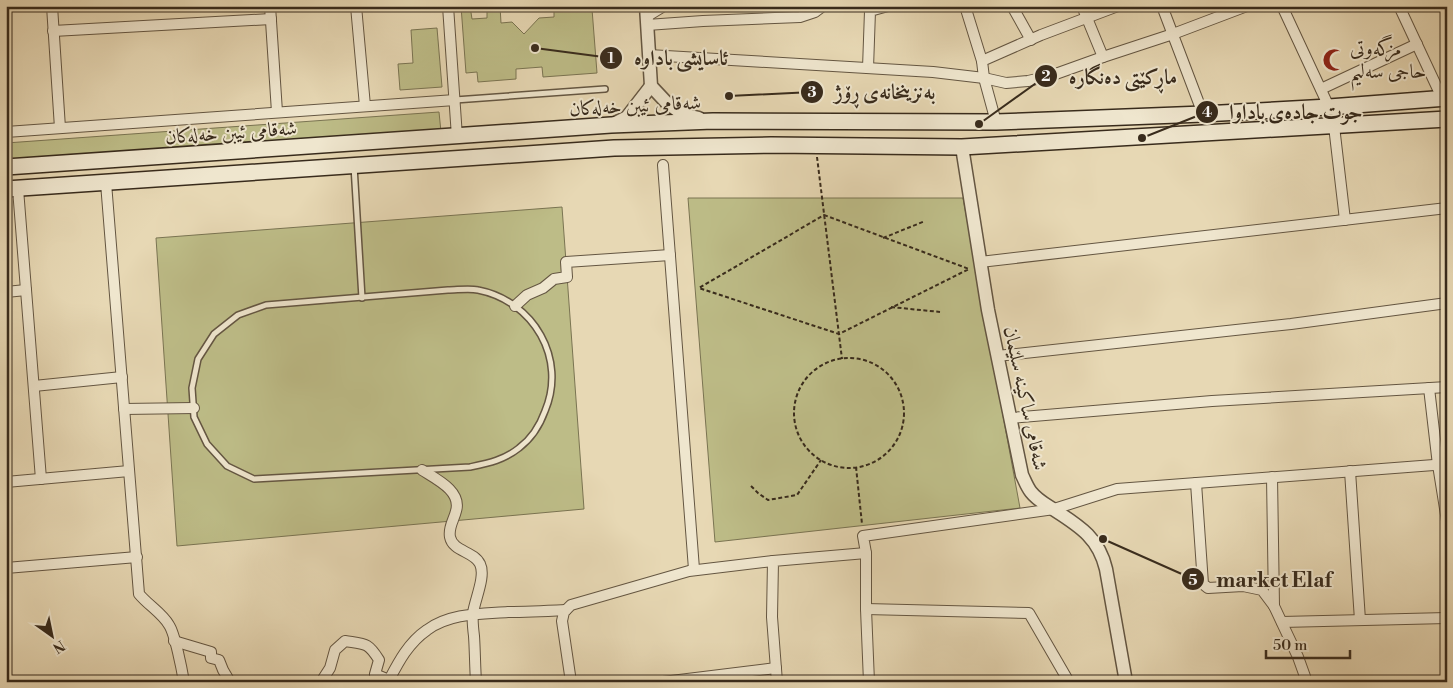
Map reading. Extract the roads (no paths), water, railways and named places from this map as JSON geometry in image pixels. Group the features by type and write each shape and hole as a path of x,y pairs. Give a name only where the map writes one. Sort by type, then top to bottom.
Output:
{"main road":[{"name":"شەقامی ئیبن خەلەکان","path":"6,167 611,126 713,121 996,122 1203,114 1444,98"},
{"path":"1413,121 1414,101"},
{"name":"شەقامی ئیبن خەلەکان","path":"12,189 647,147 815,145 962,147 1447,119"},
{"path":"771,145 774,120"},
{"path":"571,129 573,151"}],"street":[{"path":"52,6 60,128"},
{"path":"270,6 276,112"},
{"path":"356,6 365,106"},
{"path":"448,6 457,137"},
{"path":"646,16 664,6"},
{"path":"646,16 703,21 800,17 815,12 823,6"},
{"path":"868,68 870,11 888,6"},
{"path":"964,6 982,61 984,78 996,122"},
{"path":"1012,6 1031,40"},
{"path":"1082,6 1103,57"},
{"path":"982,61 1118,6"},
{"path":"1162,6 1203,114"},
{"path":"649,55 932,72 984,78 1006,83 1050,76 1173,34 1247,6"},
{"path":"1282,6 1329,107"},
{"path":"1399,6 1444,98"},
{"path":"646,16 651,86 662,98 682,114 713,121"},
{"path":"53,31 271,18"},
{"path":"1321,89 1416,44"},
{"path":"611,126 627,117 651,86"},
{"path":"6,132 455,100"},
{"path":"1334,126 1345,220"},
{"name":"شەقامی ساکینە سلێمان","path":"962,147 997,356 1022,474 1026,484 1038,499 1091,537 1103,557 1126,682"},
{"path":"663,165 694,570"},
{"path":"106,183 139,594 170,626 184,682"},
{"path":"12,189 26,290 41,479"},
{"path":"980,262 1447,208"},
{"path":"515,306 527,295 543,288 554,279 567,277 566,262 670,256"},
{"path":"6,292 26,290"},
{"path":"997,356 1291,324 1447,303"},
{"path":"34,386 122,377"},
{"path":"1011,418 1212,400 1447,387"},
{"path":"1429,388 1442,465 1447,521"},
{"path":"124,409 194,408"},
{"path":"869,682 866,553 863,536 1054,509 1117,489 1442,465"},
{"path":"422,470 449,488 455,496 457,503 450,536 452,542 456,547 476,558 480,564 482,573 473,614 476,682"},
{"path":"6,482 129,471"},
{"path":"1350,471 1360,620"},
{"path":"1272,477 1274,606"},
{"path":"1196,483 1203,584 1208,588 1244,586 1262,590 1274,606 1282,622 1307,682"},
{"path":"571,682 562,621 566,610 571,605 694,570 866,553"},
{"path":"6,568 137,557"},
{"path":"773,561 772,616 776,682"},
{"path":"866,609 1029,613 1069,682"},
{"path":"321,682 330,668 335,650 345,641 361,643 371,647 379,660 376,674 388,681 401,658 414,641 427,629 444,621 473,614 566,610"},
{"path":"1282,622 1447,618"},
{"path":"174,641 211,652 211,658 219,660 222,670 230,682"},
{"path":"663,682 776,668"}],"lane":[{"path":"455,100 605,89"},
{"path":"354,166 362,298"},
{"path":"448,290 478,290 506,299 515,306 529,317 545,341 553,369 551,398 540,425 520,448 495,462 470,467 254,479 228,466 207,444 194,418 192,388 198,359 214,334 238,315 266,306 448,290"}],"place":[{"name":"ئاسايشى باداوه","path":"535,48"},
{"name":"مزگەوتی حاجی سەلیم","path":"1334,60"},
{"name":"بەنزینخانەی ڕۆژ","path":"729,96"},
{"name":"ماڕكێتی دەنگارە","path":"979,124"},
{"name":"جوت جادەی باداوا","path":"1142,138"},
{"name":"market Elaf","path":"1103,539"}]}
